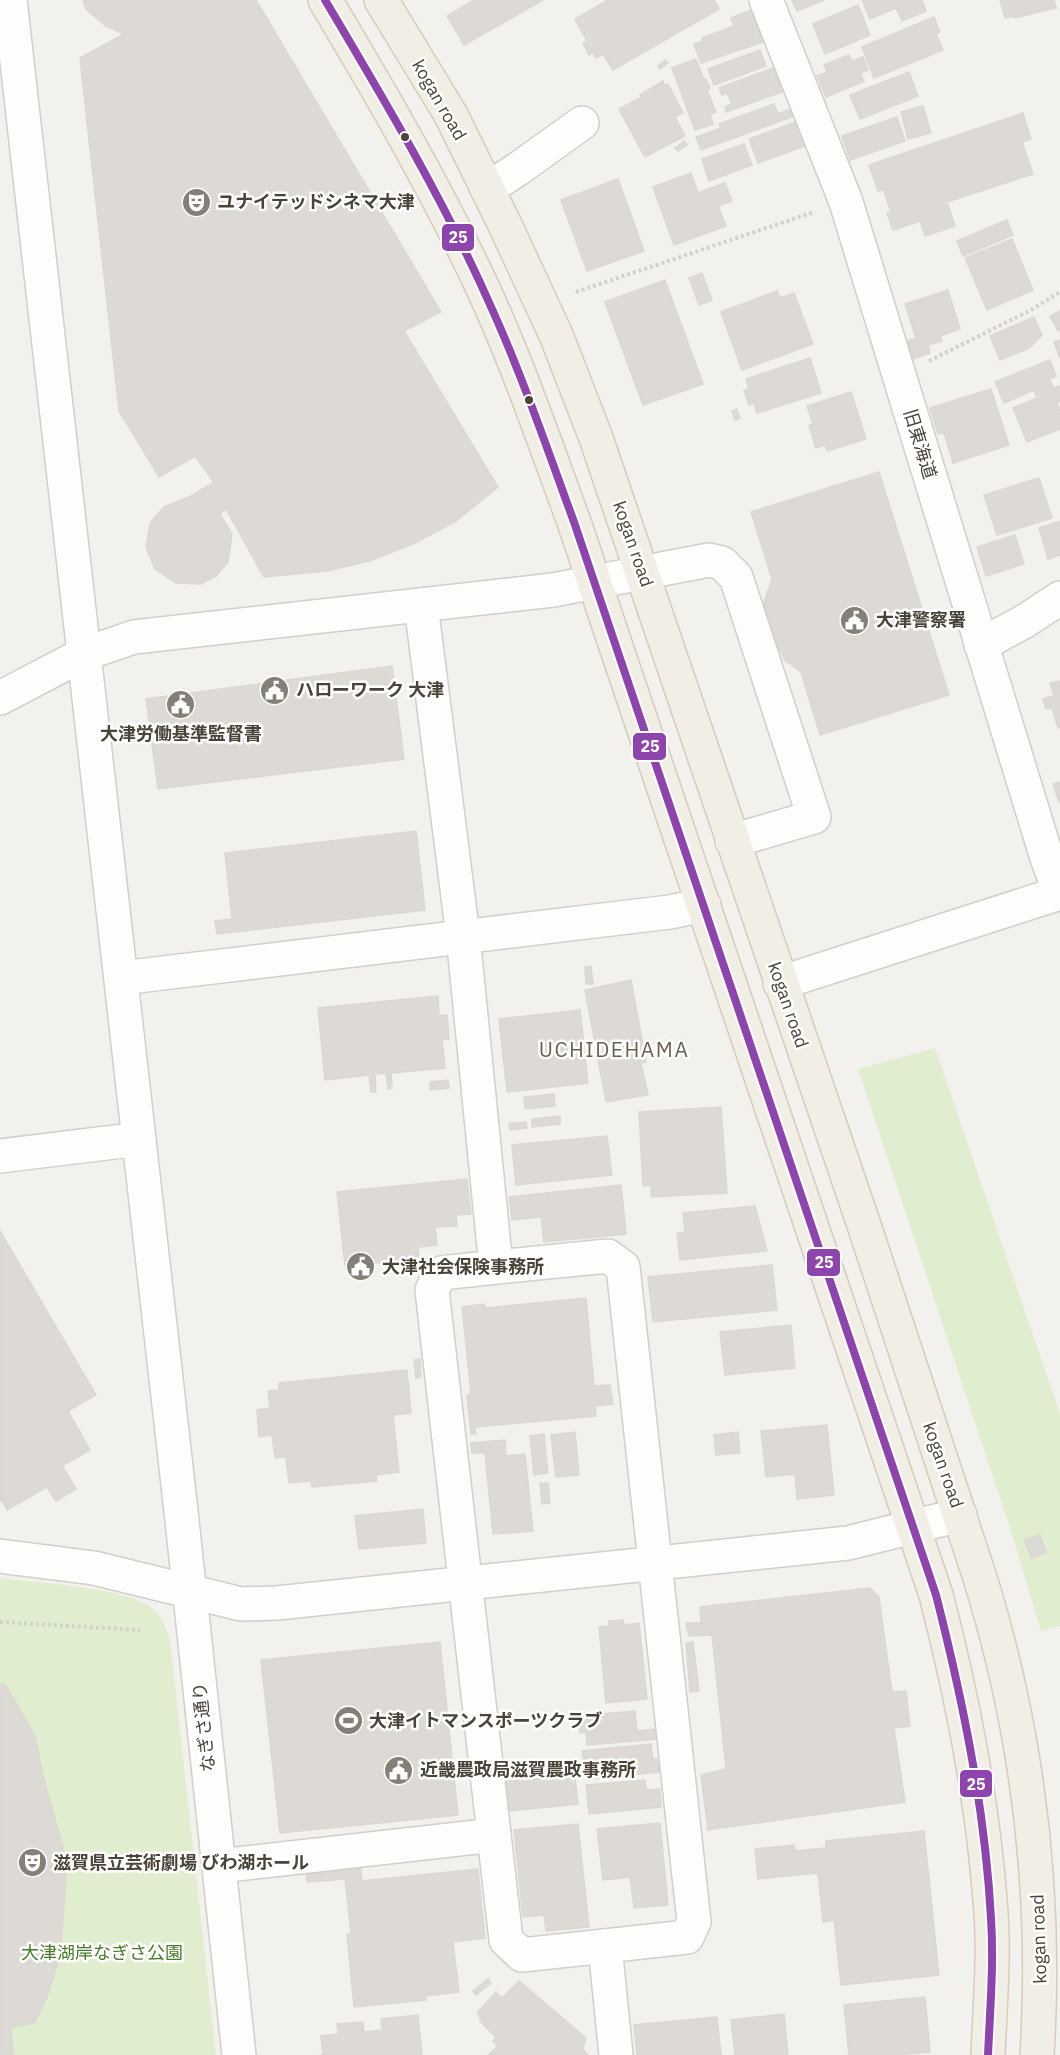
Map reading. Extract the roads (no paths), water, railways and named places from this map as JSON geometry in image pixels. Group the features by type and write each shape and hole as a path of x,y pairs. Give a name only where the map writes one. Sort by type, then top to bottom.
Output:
{"main road":[{"path":"325,0 392,112 435,190 480,282 529,400 594,582 936,1595 969,1736 991,1902 992,1987 988,2055"},
{"name":"kogan road","path":"381,0 451,115 556,335 596,438 865,1228 960,1515 994,1622 1014,1708 1025,1770 1037,1888 1041,1993 1037,2055"}],"street":[{"name":"旧東海道","path":"766,0 846,202 981,645 1060,893"},
{"name":"なぎさ通り","path":"7,4 10,96 84,654 239,2055"},
{"path":"487,189 518,170 582,123"},
{"path":"0,698 84,654 134,637 553,590 709,560 722,563 736,577 814,817 732,841"},
{"path":"981,645 1025,621 1060,598"},
{"path":"422,605 463,936 496,1267"},
{"path":"780,983 1060,893"},
{"path":"121,978 670,912 704,905"},
{"path":"0,1156 139,1139"},
{"path":"608,1256 623,1267 694,1922 687,1937 522,1955 506,1940 432,1290 441,1273 496,1267 608,1256"},
{"path":"0,1556 94,1568 241,1604 277,1603 848,1543 960,1515"},
{"path":"219,1866 494,1836"},
{"path":"605,1946 616,2055"}],"place":[{"name":"ユナイテッドシネマ大津","path":"196,202"},
{"name":"大津警察署","path":"855,620"},
{"name":"ハローワーク 大津","path":"275,690"},
{"name":"大津労働基準監督書","path":"181,705"},
{"name":"大津社会保険事務所","path":"361,1267"},
{"name":"大津イトマンスポーツクラブ","path":"348,1721"},
{"name":"近畿農政局滋賀農政事務所","path":"399,1770"},
{"name":"滋賀県立芸術劇場 びわ湖ホール","path":"32,1863"}],"district":[{"name":"UCHIDEHAMA","path":"614,1050"}],"park label":[{"name":"大津湖岸なぎさ公園","path":"102,1953"}]}
